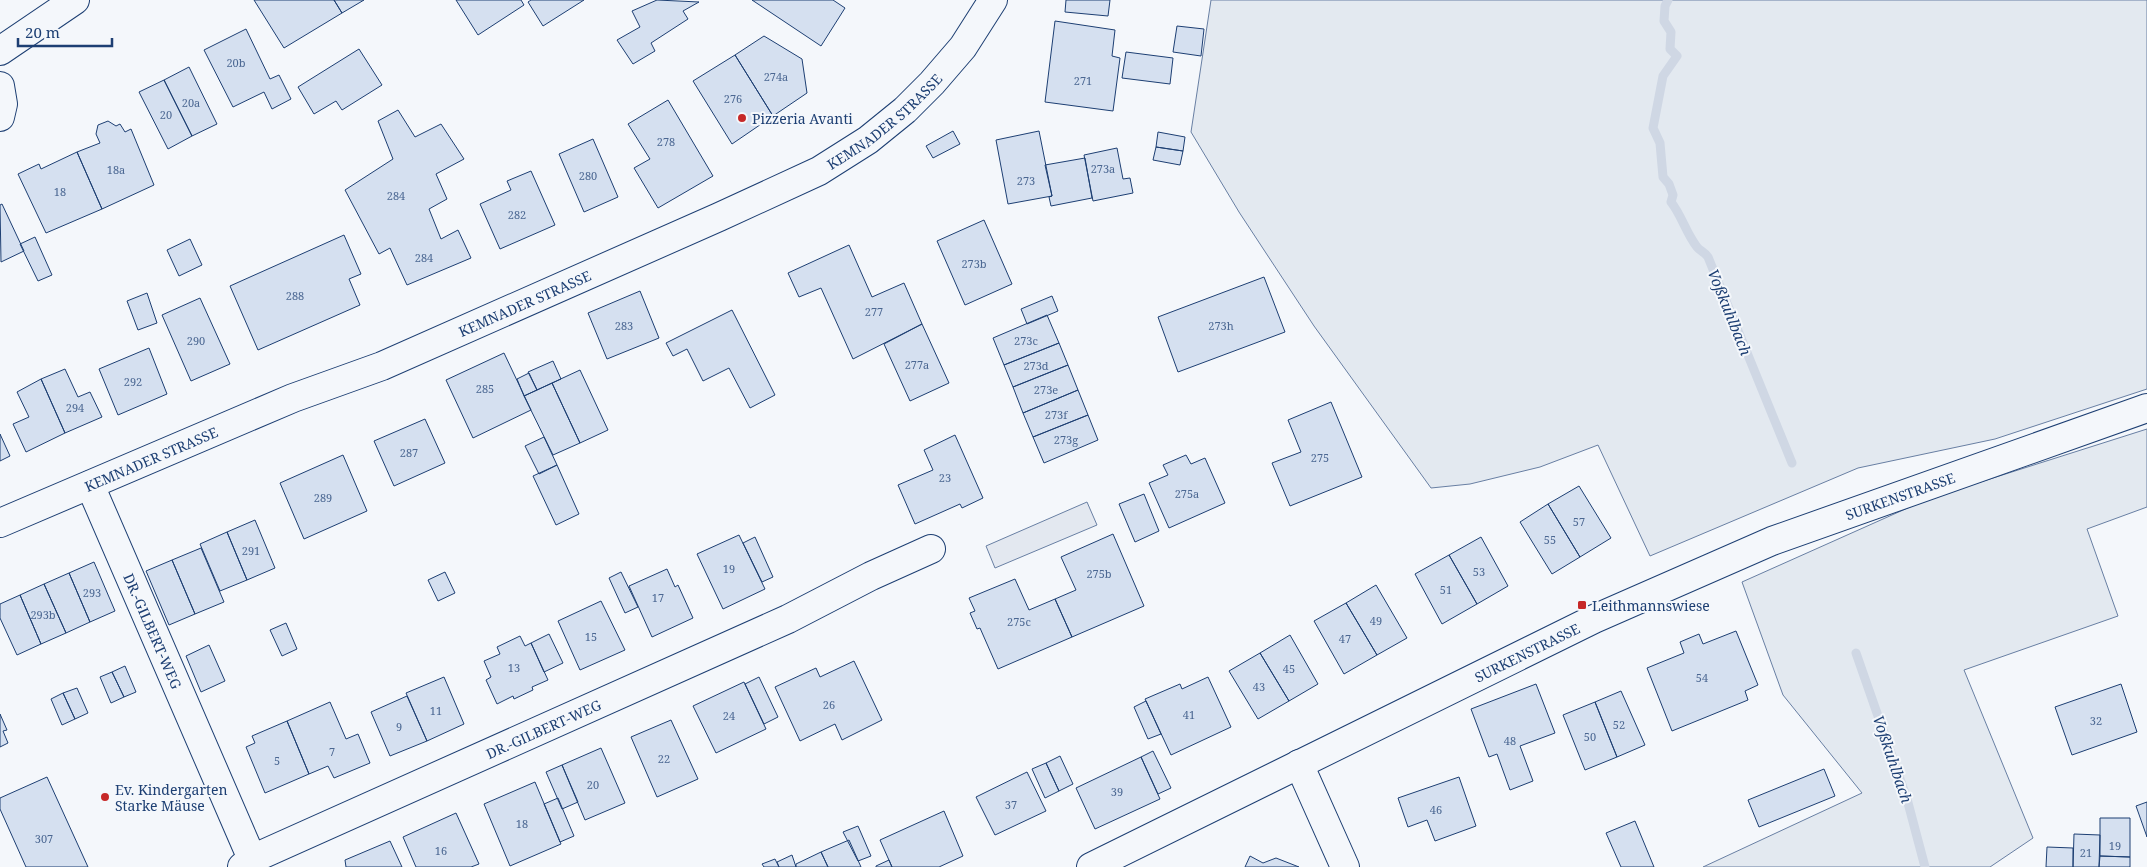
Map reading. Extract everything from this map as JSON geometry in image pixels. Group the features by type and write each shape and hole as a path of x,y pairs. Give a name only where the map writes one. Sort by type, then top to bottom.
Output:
{"street":[{"path":"0,51 75,0"},
{"name":"KEMNADER STRASSE","path":"0,524 293,398 382,366 720,217 819,170 868,140 905,110 932,83 963,47 993,0"},
{"path":"0,86 3,104 0,117"},
{"name":"SURKENSTRASSE","path":"1091,867 1594,619 1772,541 2147,408"},
{"name":"DR.-GILBERT-WEG","path":"90,485 247,863 788,619 839,606 931,549"},
{"path":"1299,764 1345,867"}],"shaded area":[{"path":"1211,0 2147,0 2147,389 1995,439 1858,468 1650,556 1598,445 1540,467 1470,484 1431,488 1314,326 1239,212 1191,132"},
{"path":"2147,429 2147,507 2087,529 2118,616 1964,670 2033,838 1990,867 1703,867 1862,793 1783,695 1742,582 1930,498"},
{"path":"1087,502 1097,525 995,568 986,546"}],"building":[{"path":"254,0 334,0 342,13 284,48"},
{"path":"334,0 364,0 342,13"},
{"path":"456,0 521,0 524,5 478,35"},
{"path":"531,0 584,0 543,26 528,2"},
{"path":"657,0 699,2 683,11 688,19 651,43 655,51 633,64 617,40 640,27 632,11"},
{"path":"752,0 833,0 845,8 821,46"},
{"path":"1066,0 1110,0 1108,16 1065,12"},
{"path":"1055,21 1115,30 1112,56 1120,58 1113,111 1045,102"},
{"path":"1177,26 1204,29 1201,56 1173,52"},
{"path":"246,29 270,79 279,75 291,99 272,109 264,92 233,107 204,50"},
{"path":"764,36 802,59 807,93 773,116 735,55"},
{"path":"359,49 382,85 342,110 336,101 314,114 298,87"},
{"path":"1126,52 1173,58 1170,84 1122,78"},
{"path":"735,55 773,116 732,144 693,81"},
{"path":"189,67 217,124 192,136 164,80"},
{"path":"164,80 192,136 168,149 139,92"},
{"path":"668,100 713,176 658,208 634,168 650,159 628,124"},
{"path":"398,110 415,137 441,124 464,159 436,174 447,199 429,209 441,239 458,230 471,258 407,285 390,248 379,254 345,190 393,159 378,121"},
{"path":"108,121 116,126 120,124 125,132 131,129 154,185 102,209 77,152 100,143 96,134 98,125"},
{"path":"953,131 960,144 933,158 926,146"},
{"path":"1039,131 1052,196 1008,204 996,140"},
{"path":"1158,132 1185,137 1183,151 1156,147"},
{"path":"593,139 618,197 584,212 559,154"},
{"path":"1156,147 1183,151 1180,165 1153,160"},
{"path":"1117,148 1123,179 1130,178 1133,193 1093,201 1084,155"},
{"path":"77,152 102,209 46,233 18,174 39,164 41,169"},
{"path":"1085,158 1092,198 1051,206 1049,197 1052,196 1045,165"},
{"path":"531,171 555,225 500,249 480,204 511,190 507,181"},
{"path":"2,204 24,251 1,262 0,205"},
{"path":"984,220 1012,284 965,305 937,241"},
{"path":"344,235 361,274 349,279 360,305 258,350 230,286"},
{"path":"35,237 52,275 38,281 20,244"},
{"path":"190,239 202,265 179,276 167,250"},
{"path":"849,245 872,297 904,283 922,324 853,359 821,288 799,297 788,273"},
{"path":"1264,277 1285,332 1178,372 1158,317"},
{"path":"640,291 659,338 607,359 588,313"},
{"path":"147,293 157,323 138,330 127,301"},
{"path":"1052,296 1058,311 1027,324 1021,309"},
{"path":"200,298 230,364 191,381 162,315"},
{"path":"732,310 775,395 750,408 729,368 703,381 687,349 673,356 666,343"},
{"path":"1047,315 1059,343 1004,365 993,338"},
{"path":"922,324 949,383 910,401 884,344"},
{"path":"1059,343 1068,365 1013,387 1004,365"},
{"path":"149,348 167,394 118,415 99,369"},
{"path":"504,353 531,410 473,438 446,380"},
{"path":"553,361 561,379 537,390 528,372"},
{"path":"1068,365 1078,390 1023,413 1013,387"},
{"path":"65,369 78,397 90,392 102,417 65,433 41,379"},
{"path":"580,370 608,430 580,443 552,383"},
{"path":"529,373 537,390 524,396 517,379"},
{"path":"41,379 65,433 26,452 13,424 29,417 17,392"},
{"path":"552,383 580,443 553,455 524,396"},
{"path":"1078,390 1088,415 1033,437 1023,413"},
{"path":"1331,402 1362,477 1290,506 1272,463 1301,452 1288,420"},
{"path":"1088,415 1098,440 1044,463 1033,437"},
{"path":"425,419 445,463 394,486 374,441"},
{"path":"0,434 10,456 0,461"},
{"path":"955,435 983,498 962,508 960,504 915,524 898,485 933,470 924,450"},
{"path":"544,437 557,465 539,474 525,446"},
{"path":"343,455 367,511 304,539 280,483"},
{"path":"1186,455 1191,464 1205,458 1225,503 1169,528 1149,483 1168,475 1163,465"},
{"path":"557,465 579,514 556,525 533,476"},
{"path":"1579,486 1611,538 1580,557 1548,504"},
{"path":"1144,494 1159,531 1135,542 1119,504"},
{"path":"1548,504 1580,557 1552,574 1520,522"},
{"path":"255,520 275,568 247,580 227,532"},
{"path":"227,532 247,580 220,591 200,544"},
{"path":"1113,534 1144,606 1072,637 1055,599 1076,590 1061,557"},
{"path":"739,535 765,589 723,609 697,554"},
{"path":"755,537 773,577 762,582 743,543"},
{"path":"1481,537 1508,586 1477,604 1449,555"},
{"path":"201,548 224,602 195,614 172,560"},
{"path":"1449,555 1477,604 1442,624 1415,574"},
{"path":"172,560 195,614 169,625 146,571"},
{"path":"94,562 115,611 90,622 69,573"},
{"path":"667,569 675,587 678,585 693,618 652,637 629,586"},
{"path":"445,572 455,593 438,601 428,580"},
{"path":"621,572 638,607 625,613 609,578"},
{"path":"69,573 90,622 66,633 44,584"},
{"path":"1015,579 1029,610 1055,599 1072,637 998,669 980,628 977,629 970,613 975,611 969,598"},
{"path":"44,584 66,633 41,644 20,595"},
{"path":"1376,585 1407,638 1377,655 1346,603"},
{"path":"20,595 41,644 17,655 0,618 0,604"},
{"path":"601,601 625,650 580,670 558,621"},
{"path":"1346,603 1377,655 1344,674 1314,621"},
{"path":"286,623 297,649 282,656 270,630"},
{"path":"1736,631 1758,685 1745,691 1748,700 1672,731 1647,668 1684,653 1680,642 1699,634 1703,644"},
{"path":"549,634 563,663 544,672 531,643"},
{"path":"1290,635 1318,684 1289,701 1260,653"},
{"path":"520,636 525,646 531,643 548,680 532,687 533,690 514,699 513,696 497,704 486,680 491,677 484,661 500,654 497,647"},
{"path":"209,645 225,681 201,692 186,656"},
{"path":"1260,653 1289,701 1258,719 1229,671"},
{"path":"854,661 882,720 842,740 835,724 800,741 775,687 816,668 820,677"},
{"path":"125,666 136,692 124,697 112,672"},
{"path":"112,672 124,697 111,703 100,677"},
{"path":"444,677 464,724 427,741 406,693"},
{"path":"759,677 778,717 764,724 745,684"},
{"path":"1208,677 1231,727 1171,755 1145,699 1180,684 1182,689"},
{"path":"744,682 766,729 716,753 693,706"},
{"path":"1536,684 1555,733 1520,746 1533,781 1510,790 1497,754 1489,757 1471,709"},
{"path":"2121,684 2137,732 2072,755 2055,707"},
{"path":"77,688 88,713 75,719 63,693"},
{"path":"1621,691 1645,745 1617,757 1595,702"},
{"path":"63,693 75,719 62,725 51,699"},
{"path":"407,696 427,741 390,756 371,712"},
{"path":"1146,701 1161,734 1148,739 1134,707"},
{"path":"330,702 346,739 358,734 370,763 334,778 328,766 309,774 287,721"},
{"path":"1595,702 1617,757 1585,770 1563,715"},
{"path":"0,714 7,730 3,731 8,743 0,747"},
{"path":"671,720 698,779 657,797 631,737"},
{"path":"287,721 309,774 265,793 246,747 255,743 252,736"},
{"path":"601,748 625,803 585,820 562,765"},
{"path":"1153,751 1171,788 1158,794 1141,757"},
{"path":"1060,756 1073,784 1059,791 1046,763"},
{"path":"1141,757 1160,799 1095,829 1076,788"},
{"path":"1046,763 1059,791 1045,798 1032,769"},
{"path":"562,765 578,802 562,809 546,772"},
{"path":"1824,769 1835,796 1759,827 1748,800"},
{"path":"1027,772 1046,811 995,835 976,797"},
{"path":"47,777 88,867 26,867 0,809 0,798"},
{"path":"1459,777 1476,826 1435,841 1427,820 1408,827 1398,798"},
{"path":"535,782 561,844 510,866 484,804"},
{"path":"558,798 574,836 560,842 544,804"},
{"path":"2147,802 2147,837 2136,806"},
{"path":"944,811 963,856 939,867 892,867 880,840"},
{"path":"456,813 479,864 471,867 416,867 403,837"},
{"path":"2100,818 2130,818 2130,857 2100,856"},
{"path":"1635,821 1654,867 1621,867 1606,833"},
{"path":"858,826 871,856 858,861 843,832"},
{"path":"2074,834 2100,835 2099,867 2073,867"},
{"path":"849,840 861,867 828,867 821,852"},
{"path":"390,841 402,867 346,867 345,860"},
{"path":"2047,847 2073,848 2073,867 2046,867"},
{"path":"821,852 828,867 796,867 796,864"},
{"path":"792,855 796,867 779,867 777,862"},
{"path":"1250,856 1263,863 1276,858 1299,867 1245,867"},
{"path":"2100,856 2130,857 2130,867 2099,867"},
{"path":"775,859 779,867 764,867 762,864"},
{"path":"889,860 892,867 876,867 876,866"}],"waterway":[{"name":"Voßkuhlbach","path":"1668,0 1665,6 1664,21 1671,32 1670,49 1677,56 1663,76 1653,128 1660,143 1663,177 1669,184 1673,195 1671,202 1690,236 1697,247 1708,257 1792,463"},
{"name":"Voßkuhlbach","path":"1856,653 1907,799 1925,867"}],"place":[{"name":"Pizzeria Avanti","path":"742,118"},
{"name":"Leithmannswiese","path":"1582,605"},
{"name":"Ev. Kindergarten Starke Mäuse","path":"105,797"}]}
